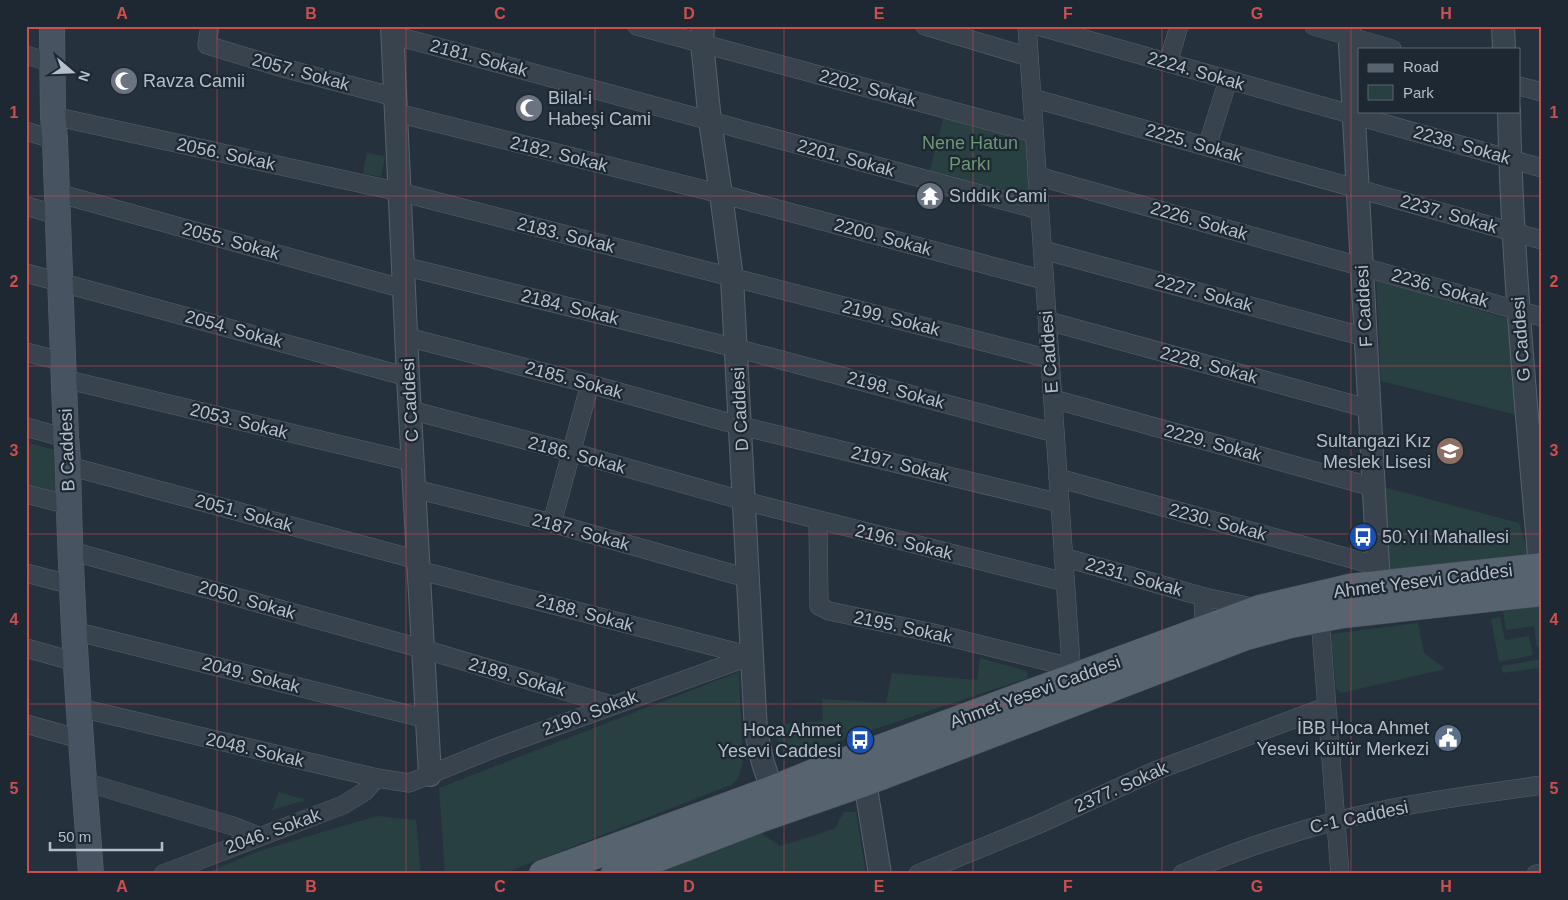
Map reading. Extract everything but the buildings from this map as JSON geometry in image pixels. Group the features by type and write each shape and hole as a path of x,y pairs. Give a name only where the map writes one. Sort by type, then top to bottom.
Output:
{"main road":[{"name":"B Caddesi","path":"52,26 54,128 66,438 69,466 70,550 80,708 80,739 91,874"},
{"name":"Ahmet Yesevi Caddesi","path":"615,874 776,801 814,773 1072,673 1203,630 1260,609 1350,588 1536,580"},
{"name":"Ahmet Yesevi Caddesi","path":"543,874 776,801 865,782 1246,636 1320,618 1379,587"},
{"path":"598,874 750,818 776,801"}],"street":[{"name":"2057. Sokak","path":"210,26 206,45 396,105"},
{"name":"2202. Sokak","path":"637,26 703,34 1034,133"},
{"path":"926,26 1029,57"},
{"name":"E Caddesi","path":"1027,26 1072,673"},
{"name":"2224. Sokak","path":"1038,26 1354,115"},
{"path":"1168,63 1179,26"},
{"path":"1314,26 1349,31 1390,48"},
{"path":"1503,26 1504,48"},
{"name":"C Caddesi","path":"393,30 408,377 430,775"},
{"name":"2181. Sokak","path":"393,30 710,121"},
{"name":"F Caddesi","path":"1349,31 1379,587"},
{"name":"D Caddesi","path":"703,34 710,121 732,278 756,732 765,769 776,801"},
{"path":"26,55 53,62"},
{"path":"1207,147 1228,80"},
{"path":"1520,86 1542,92"},
{"name":"2225. Sokak","path":"1032,98 1357,189"},
{"name":"2182. Sokak","path":"396,105 721,194"},
{"name":"G Caddesi","path":"1509,112 1518,310 1536,458 1536,580"},
{"name":"2238. Sokak","path":"1354,115 1542,168"},
{"name":"2201. Sokak","path":"710,121 1039,210"},
{"name":"2056. Sokak","path":"26,131 54,128 400,192"},
{"name":"2226. Sokak","path":"1037,176 1362,266"},
{"name":"2237. Sokak","path":"1357,189 1542,240"},
{"name":"2183. Sokak","path":"400,192 732,278"},
{"name":"2200. Sokak","path":"721,194 1044,280"},
{"name":"2055. Sokak","path":"26,206 58,204 404,289"},
{"name":"2227. Sokak","path":"1043,250 1365,336"},
{"name":"2184. Sokak","path":"403,266 736,348"},
{"name":"2236. Sokak","path":"1362,266 1542,317"},
{"name":"2054. Sokak","path":"26,273 408,377"},
{"name":"2199. Sokak","path":"732,278 1050,359"},
{"name":"2228. Sokak","path":"1048,321 1370,409"},
{"name":"2185. Sokak","path":"407,337 590,384 741,426"},
{"name":"2198. Sokak","path":"736,348 1055,433"},
{"name":"2053. Sokak","path":"26,352 64,371 413,462"},
{"path":"552,523 590,384"},
{"name":"2229. Sokak","path":"1053,399 1374,487"},
{"name":"2186. Sokak","path":"410,410 571,452 744,502"},
{"name":"2197. Sokak","path":"741,426 1060,503"},
{"path":"26,427 66,438"},
{"name":"2051. Sokak","path":"69,466 418,565"},
{"name":"2230. Sokak","path":"1058,478 1379,587"},
{"name":"2187. Sokak","path":"415,489 552,523 747,578"},
{"path":"26,494 69,505"},
{"name":"2196. Sokak","path":"744,502 1065,582"},
{"name":"2195. Sokak","path":"818,521 819,606 829,611 933,633 1072,673"},
{"name":"2050. Sokak","path":"70,550 423,649"},
{"name":"2231. Sokak","path":"1063,557 1204,596 1260,609"},
{"name":"2188. Sokak","path":"418,565 751,656"},
{"path":"26,573 72,585"},
{"name":"2231. Sokak","path":"1203,630 1204,596"},
{"path":"1320,618 1340,874"},
{"name":"2049. Sokak","path":"74,630 427,718"},
{"path":"26,648 76,662"},
{"name":"2189. Sokak","path":"423,649 612,705"},
{"name":"2190. Sokak","path":"430,775 495,748 751,656"},
{"name":"2377. Sokak","path":"918,874 1037,824 1155,771 1326,707"},
{"name":"2048. Sokak","path":"80,708 377,778 409,783 430,775"},
{"path":"26,724 80,739"},
{"name":"2046. Sokak","path":"163,874 343,805 364,792 377,778"},
{"path":"85,782 233,826 258,836"},
{"path":"865,782 880,874"},
{"name":"C-1 Caddesi","path":"1182,874 1294,832 1385,810 1542,785"},
{"path":"1536,874 1542,873"}],"green space":[{"name":"Nene Hatun Parkı","path":"944,116 1027,138 1033,200 929,173"},
{"path":"367,153 385,156 381,177 363,173"},
{"path":"1376,279 1508,319 1517,415 1381,381"},
{"path":"26,442 62,452 65,500 26,490"},
{"path":"1383,487 1519,523 1529,556 1391,576"},
{"path":"1542,605 1542,646 1537,647 1534,626 1506,630 1503,611"},
{"path":"1500,617 1505,640 1529,636 1533,655 1499,662 1491,619"},
{"path":"1418,623 1424,653 1445,669 1341,693 1336,688 1331,634"},
{"path":"980,658 1027,671 1028,678 788,758 769,725 823,721 822,699 886,703 892,673 977,680"},
{"path":"1542,659 1542,667 1503,673 1501,666"},
{"path":"739,672 743,762 738,779 731,785 502,874 445,874 439,788"},
{"path":"279,792 306,800 272,810"},
{"path":"844,812 856,812 866,874 653,874 761,833 780,846 816,835 835,828"},
{"path":"377,816 416,820 421,874 203,874 262,850"}],"place":[{"name":"Ravza Camii","path":"124,81"},
{"name":"Bilal-i Habeşi Cami","path":"529,108"},
{"name":"Sıddık Cami","path":"930,196"},
{"name":"Sultangazi Kız Meslek Lisesi","path":"1450,451"},
{"name":"50.Yıl Mahallesi","path":"1363,537"},
{"name":"İBB Hoca Ahmet Yesevi Kültür Merkezi","path":"1448,738"},
{"name":"Hoca Ahmet Yesevi Caddesi","path":"860,740"}]}
